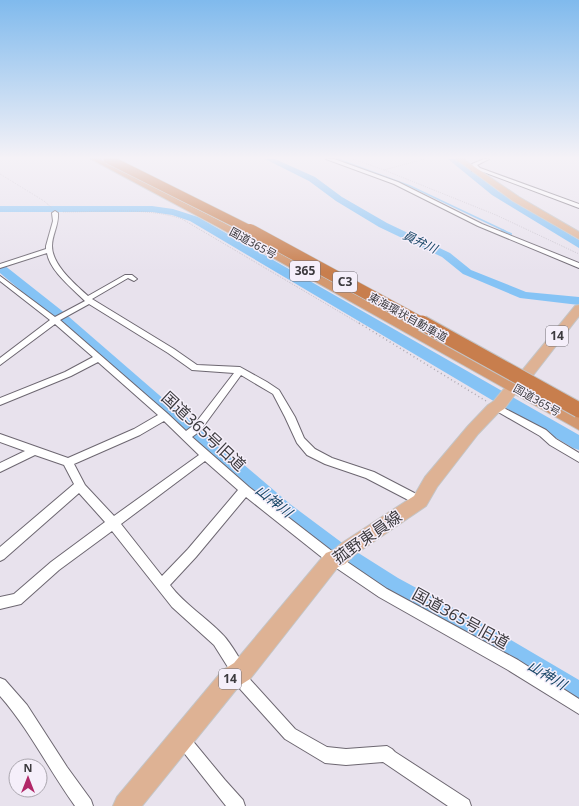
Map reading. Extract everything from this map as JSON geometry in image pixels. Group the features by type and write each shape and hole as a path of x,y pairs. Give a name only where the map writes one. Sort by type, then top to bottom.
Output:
{"highway":[{"name":"国道365号","path":"167,197 512,389 579,424"},
{"name":"東海環状自動車道","path":"185,197 324,270 579,410"},
{"name":"国道365号","path":"189,197 530,370 579,404"}],"main road":[{"path":"513,197 579,236"},
{"name":"菰野東員線","path":"126,806 231,678 238,674 340,555 420,501 431,482 473,430 530,370 579,308"}],"street":[{"path":"423,197 480,225 579,266"},
{"path":"552,197 579,206"},
{"path":"54,213 56,221 49,250 56,266 63,276 88,300 171,351 195,368 240,370 276,392 290,417 300,440 311,452 329,461 370,475 420,501"},
{"path":"1,265 49,250"},
{"path":"0,362 59,318 88,300 127,276 134,279"},
{"name":"国道365号旧道","path":"0,278 59,318 99,358 165,416 191,433 206,455 244,490 340,555 383,593 513,665 579,707"},
{"path":"0,402 68,374 99,358"},
{"path":"191,433 240,370"},
{"path":"497,406 543,433 553,442 579,458"},
{"path":"68,462 137,432 165,416"},
{"path":"0,438 68,462 80,485 113,523 176,603 220,640 238,674 290,734 325,755 340,757 387,754 389,758 463,806"},
{"path":"0,468 35,450"},
{"path":"0,603 17,600 56,566 206,455"},
{"path":"0,555 80,485"},
{"path":"162,585 192,553 244,490"},
{"path":"0,684 22,710 61,773 85,806"},
{"path":"182,739 219,786 237,806"}],"path":[{"path":"35,197 51,207"},
{"path":"452,197 496,214 579,254"},
{"path":"54,213 149,212 168,214 182,219 497,406"}],"waterway":[{"name":"員弁川","path":"336,197 383,225 446,255 467,272 524,295 579,301"},
{"path":"432,197 505,231"},
{"path":"501,197 579,245"},
{"name":"山神川","path":"0,209 152,209 173,212 194,219 579,443"},
{"path":"502,230 511,234"},
{"name":"山神川","path":"0,267 56,313 160,405 203,440 283,510 334,549 390,586 493,642 579,694"}]}
